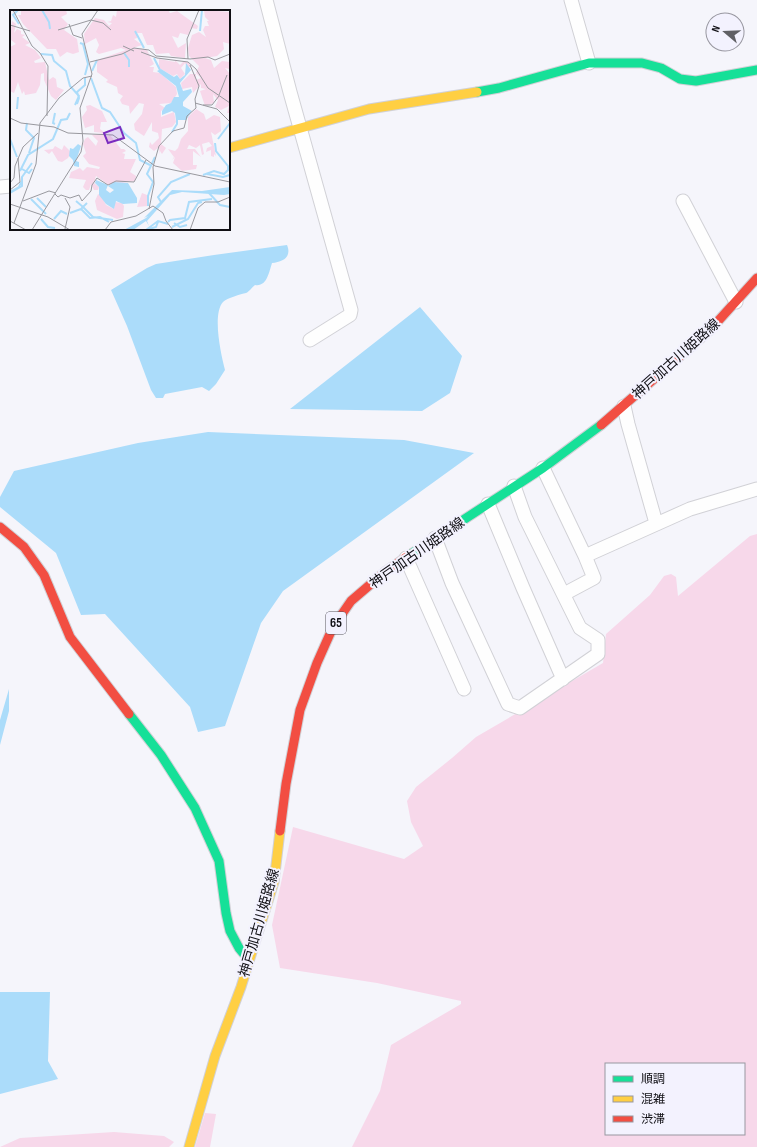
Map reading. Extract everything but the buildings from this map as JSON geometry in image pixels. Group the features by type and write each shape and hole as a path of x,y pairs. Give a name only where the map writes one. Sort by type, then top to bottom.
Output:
{"main road":[{"path":"230,148 369,109 499,88 589,63 642,63 661,68 680,79 696,81 757,70"},
{"name":"神戸加古川姫路線","path":"190,1147 215,1056 241,987 274,882 286,784 300,710 317,663 333,627 352,601 386,571 543,468 608,420 710,330 757,278"},
{"path":"0,527 24,547 44,575 70,637 161,755 195,808 219,860 230,931 239,948 249,960"}],"street":[{"path":"266,0 300,129 351,310 350,315 310,340"},
{"path":"572,0 589,63"},
{"path":"0,188 10,186"},
{"path":"683,201 736,302"},
{"path":"624,406 656,523"},
{"path":"543,468 594,578 564,594"},
{"path":"435,538 452,583 508,704 520,708 598,654 598,640 580,628 525,517 514,486"},
{"path":"585,556 690,509 757,489"},
{"path":"488,504 563,678"},
{"path":"406,558 464,689"}],"shaded area":[{"path":"757,534 757,1147 352,1147 380,1091 391,1045 461,1004 461,1001 377,983 280,968 272,925 293,827 404,859 423,846 411,822 407,801 416,787 476,737 603,663 606,634 650,595 664,576 671,574 676,577 678,596 750,536"},
{"path":"205,1113 216,1114 210,1147 195,1147"},
{"path":"114,1132 164,1136 174,1142 169,1147 0,1147 20,1138"}],"water":[{"path":"287,245 288,253 286,258 272,263 267,278 262,284 255,285 248,292 234,296 223,302 218,316 218,335 225,370 216,384 209,391 202,387 165,394 163,398 156,398 151,390 127,326 111,290 156,264"},
{"path":"420,307 462,356 450,393 422,411 290,409"},
{"path":"208,432 404,440 474,453 283,591 261,623 225,726 198,732 190,707 105,614 81,615 56,553 0,507 0,497 14,471 138,443"},
{"path":"9,689 9,711 0,745 0,720"},
{"path":"0,992 50,992 48,1061 58,1079 0,1094"}],"traffic: fast":[{"path":"477,92 499,88 589,63 642,63 661,68 680,79 696,81 757,70"},
{"path":"411,554 543,468 601,425"},
{"path":"129,714 161,755 195,808 219,861 230,931 239,948 249,960"}],"traffic: slow":[{"path":"230,148 369,109 477,92"},
{"path":"189,1147 215,1056 241,987 274,882 280,831"}],"traffic: jam":[{"path":"601,425 710,330 757,278"},
{"path":"0,527 24,547 44,575 70,637 129,714"},
{"path":"280,831 286,784 300,710 317,663 333,627 351,601 386,571 411,554"}]}
